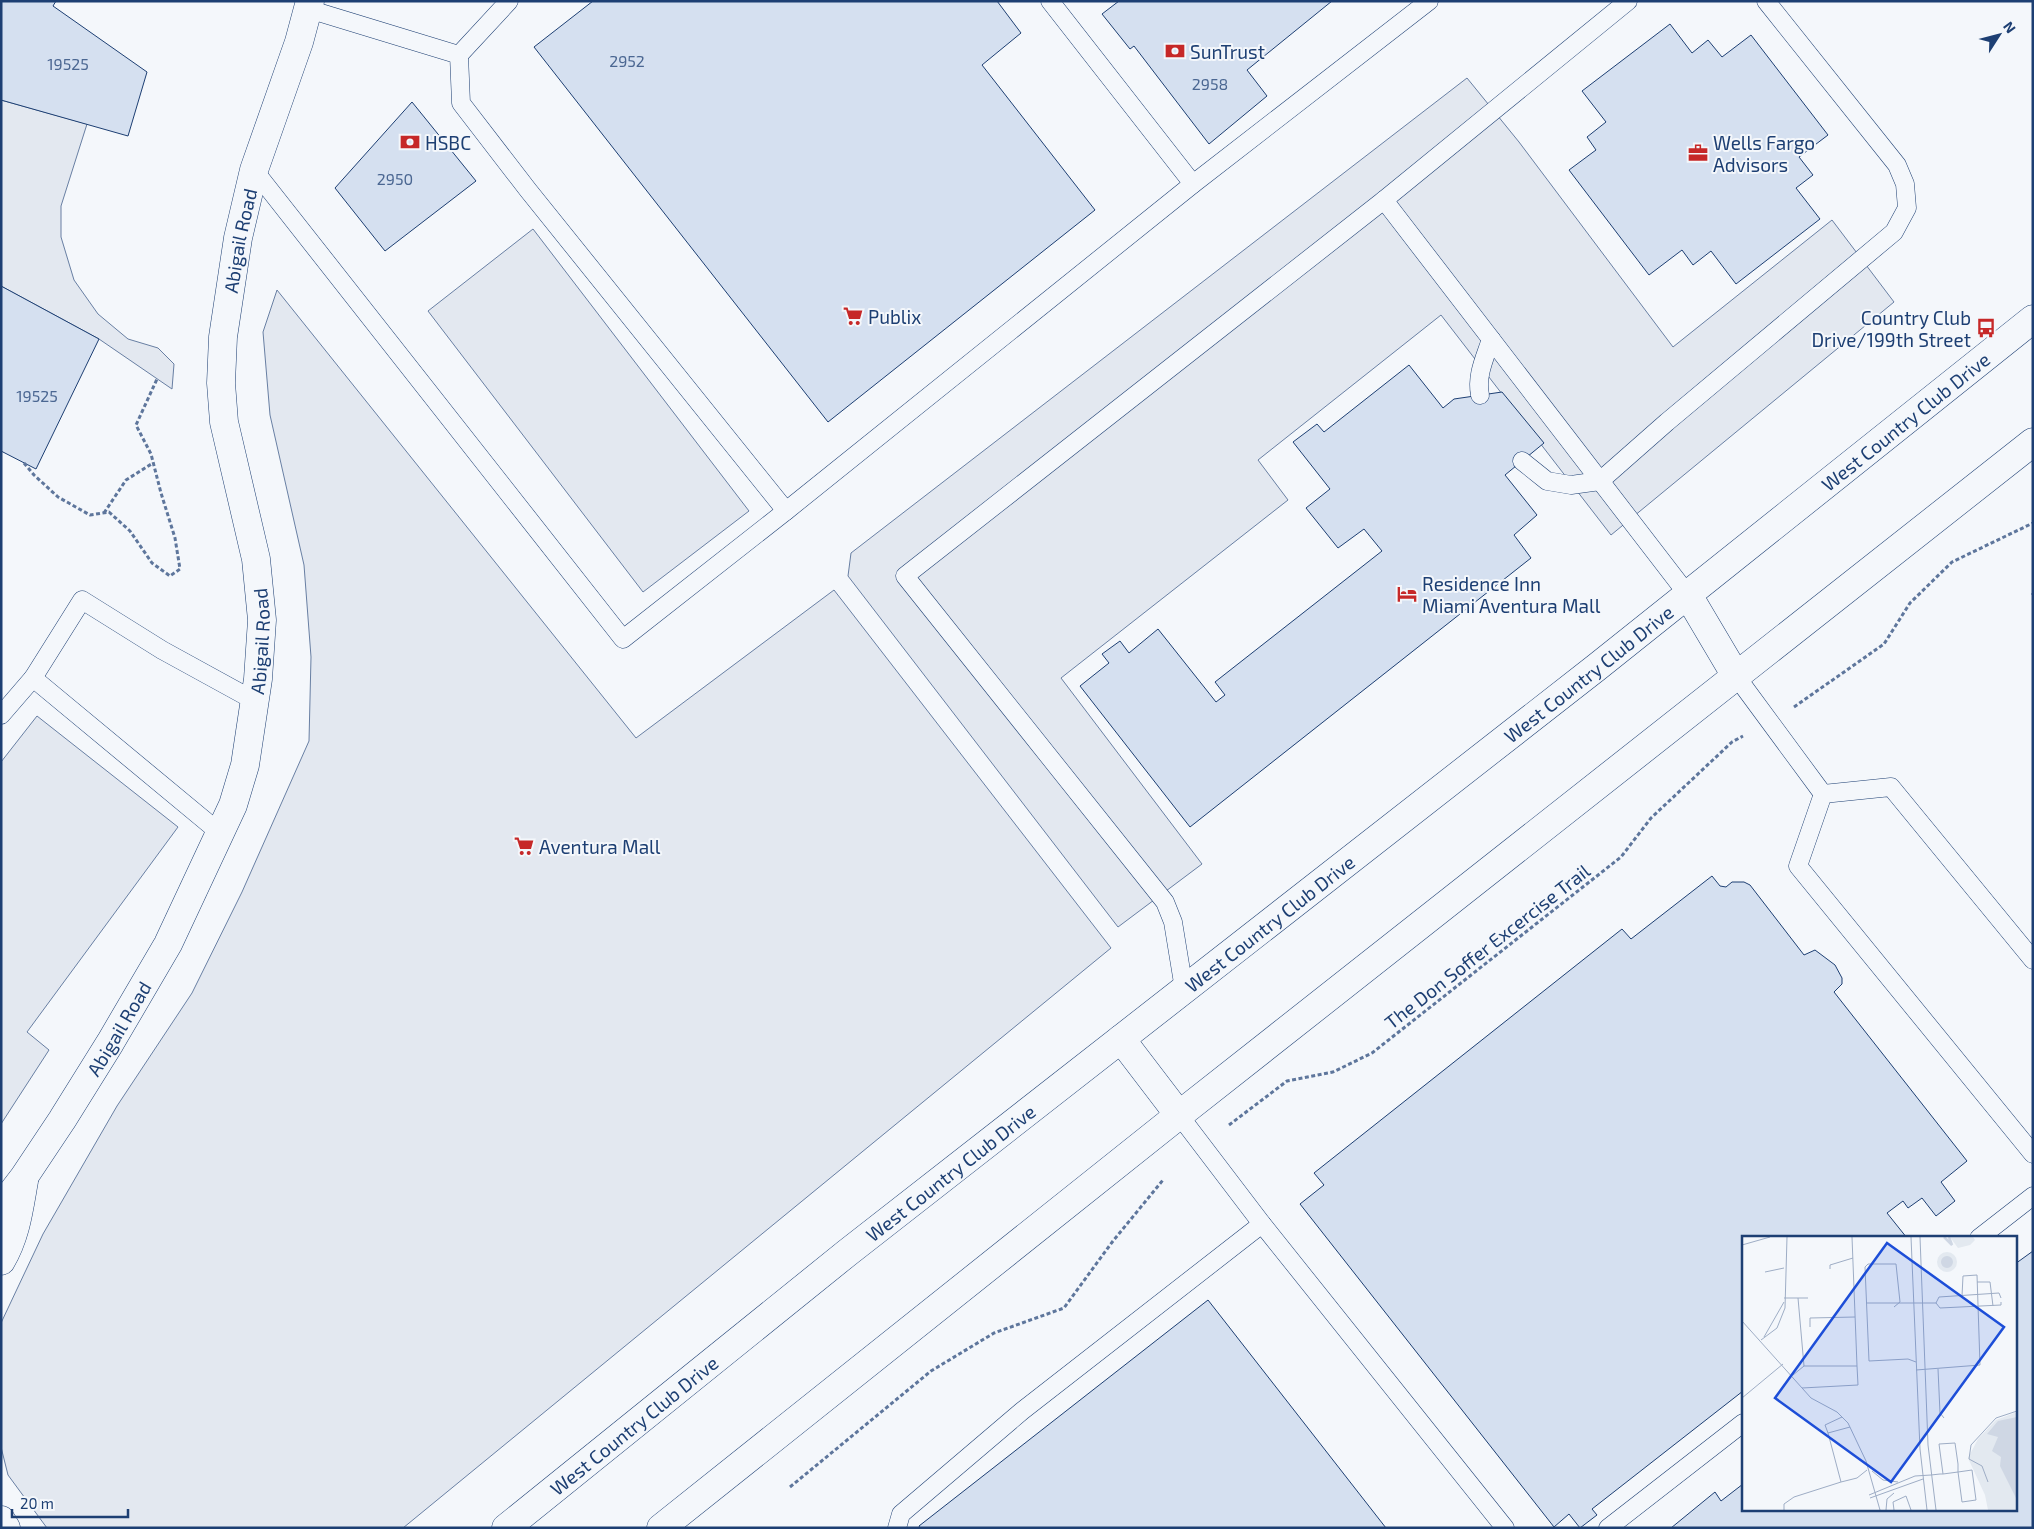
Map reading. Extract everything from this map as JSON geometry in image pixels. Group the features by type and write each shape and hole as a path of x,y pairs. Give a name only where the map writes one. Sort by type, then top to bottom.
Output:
{"street":[{"name":"Abigail Road","path":"2,1205 24,1177 110,1043 172,936 233,805 244,765 255,701 261,650 260,583 250,528 224,422 221,383 226,310 238,238 254,170 299,42 309,5"},
{"name":"West Country Club Drive","path":"506,1528 847,1253 1688,595 2033,319"},
{"path":"661,1528 1178,1115 2033,442"},
{"path":"1688,595 1736,676"},
{"path":"1121,1039 1178,1115"},
{"name":"Abigail Road","path":"1,1261 9,1247 15,1229 24,1177"},
{"path":"1,1520 6,1528"}],"lane":[{"path":"509,1 459,55 461,103 528,190 786,511"},
{"path":"1050,1 1193,184"},
{"path":"254,170 624,638 786,511 1193,184 1429,1"},
{"path":"1184,990 1174,922 1166,902 905,576 1384,200 1628,1"},
{"path":"1522,461 1547,481 1571,485 1600,482 1667,422 1894,232 1907,208 1906,184 1898,165 1766,1"},
{"path":"309,5 459,55"},
{"path":"1384,200 1688,595"},
{"path":"1480,395 1478,386 1480,371 1491,339"},
{"path":"1,715 33,678 82,600 162,650 255,701"},
{"path":"1736,676 1823,794"},
{"path":"33,678 220,833"},
{"path":"1823,794 1891,787 2033,960"},
{"path":"1823,794 1798,866 2033,1154"},
{"path":"1178,1115 1262,1224 1505,1528"},
{"path":"1982,1236 2033,1196"},
{"path":"897,1528 901,1514 1022,1411 1262,1224"},
{"path":"1608,1528 1742,1424"}],"path":[{"path":"24,463 58,497 90,515 109,512 130,531 152,563 170,576 180,569 175,538 151,454 136,425 157,379"},
{"path":"104,513 126,480 153,464"},
{"path":"1804,700 1884,644 1910,603 1952,562 2033,523"},
{"name":"The Don Soffer Excercise Trail","path":"1229,1125 1287,1081 1333,1072 1372,1053 1621,857 1651,818 1732,742"},
{"path":"790,1487 931,1371 994,1333 1064,1308 1113,1241 1163,1180"}],"shaded area":[{"path":"1467,78 1519,142 1673,347 1832,220 1894,302 1611,535 1441,315 1258,460 1288,500 1061,678 1202,864 1118,927 848,576 851,553"},
{"path":"1,100 87,124 61,206 61,237 74,280 98,314 128,339 158,348 174,364 172,389 99,339 1,286"},
{"path":"533,229 749,511 643,592 428,311"},
{"name":"Aventura Mall","path":"277,290 636,738 834,590 1111,948 403,1528 47,1528 8,1475 1,1447 1,1323 43,1234 117,1106 192,993 242,892 309,741 311,657 304,565 270,415 263,332"},
{"path":"37,716 178,827 27,1032 49,1050 1,1124 1,762"}],"building":[{"path":"1,1 56,1 53,6 147,72 128,136 1,100"},
{"name":"Publix","path":"593,1 997,1 1021,33 982,65 1095,210 828,422 534,47"},
{"path":"1119,1 1332,1 1247,70 1267,96 1209,144 1134,46 1130,49 1102,14"},
{"name":"Wells Fargo Advisors","path":"1670,24 1692,53 1708,40 1722,57 1751,35 1828,135 1799,157 1813,175 1796,188 1820,219 1736,284 1711,251 1693,265 1682,250 1649,275 1569,170 1596,150 1587,137 1606,122 1582,91"},
{"name":"HSBC","path":"412,102 476,181 385,251 335,188"},
{"path":"1,286 99,339 36,469 1,451"},
{"name":"Residence Inn Miami Aventura Mall","path":"1409,365 1443,408 1454,399 1502,392 1544,443 1505,475 1537,515 1514,535 1531,558 1190,827 1080,686 1109,663 1102,654 1120,641 1129,653 1158,629 1216,702 1225,695 1215,682 1382,551 1364,529 1338,548 1306,508 1330,489 1293,442 1317,424 1324,432"},
{"path":"1712,876 1720,886 1726,887 1732,882 1744,882 1750,885 1804,955 1815,950 1835,965 1842,978 1842,984 1834,992 1967,1161 1941,1182 1955,1201 1936,1216 1922,1198 1908,1208 1903,1201 1887,1213 1905,1236 1742,1236 1742,1392 1592,1509 1597,1515 1580,1528 1569,1514 1554,1527 1300,1204 1324,1185 1314,1173 1622,929 1631,939"},
{"path":"2033,1251 2033,1528 1671,1528 1715,1492 1721,1501 1742,1485 1742,1512 2016,1512 2016,1263"},
{"path":"1208,1300 1386,1528 920,1528 919,1526"}],"place":[{"name":"SunTrust","path":"1175,51"},
{"name":"HSBC","path":"410,142"},
{"name":"Wells Fargo Advisors","path":"1698,153"},
{"name":"Publix","path":"853,316"},
{"name":"Country Club Drive/199th Street","path":"1986,328"},
{"name":"Residence Inn Miami Aventura Mall","path":"1407,594"},
{"name":"Aventura Mall","path":"524,846"}]}
